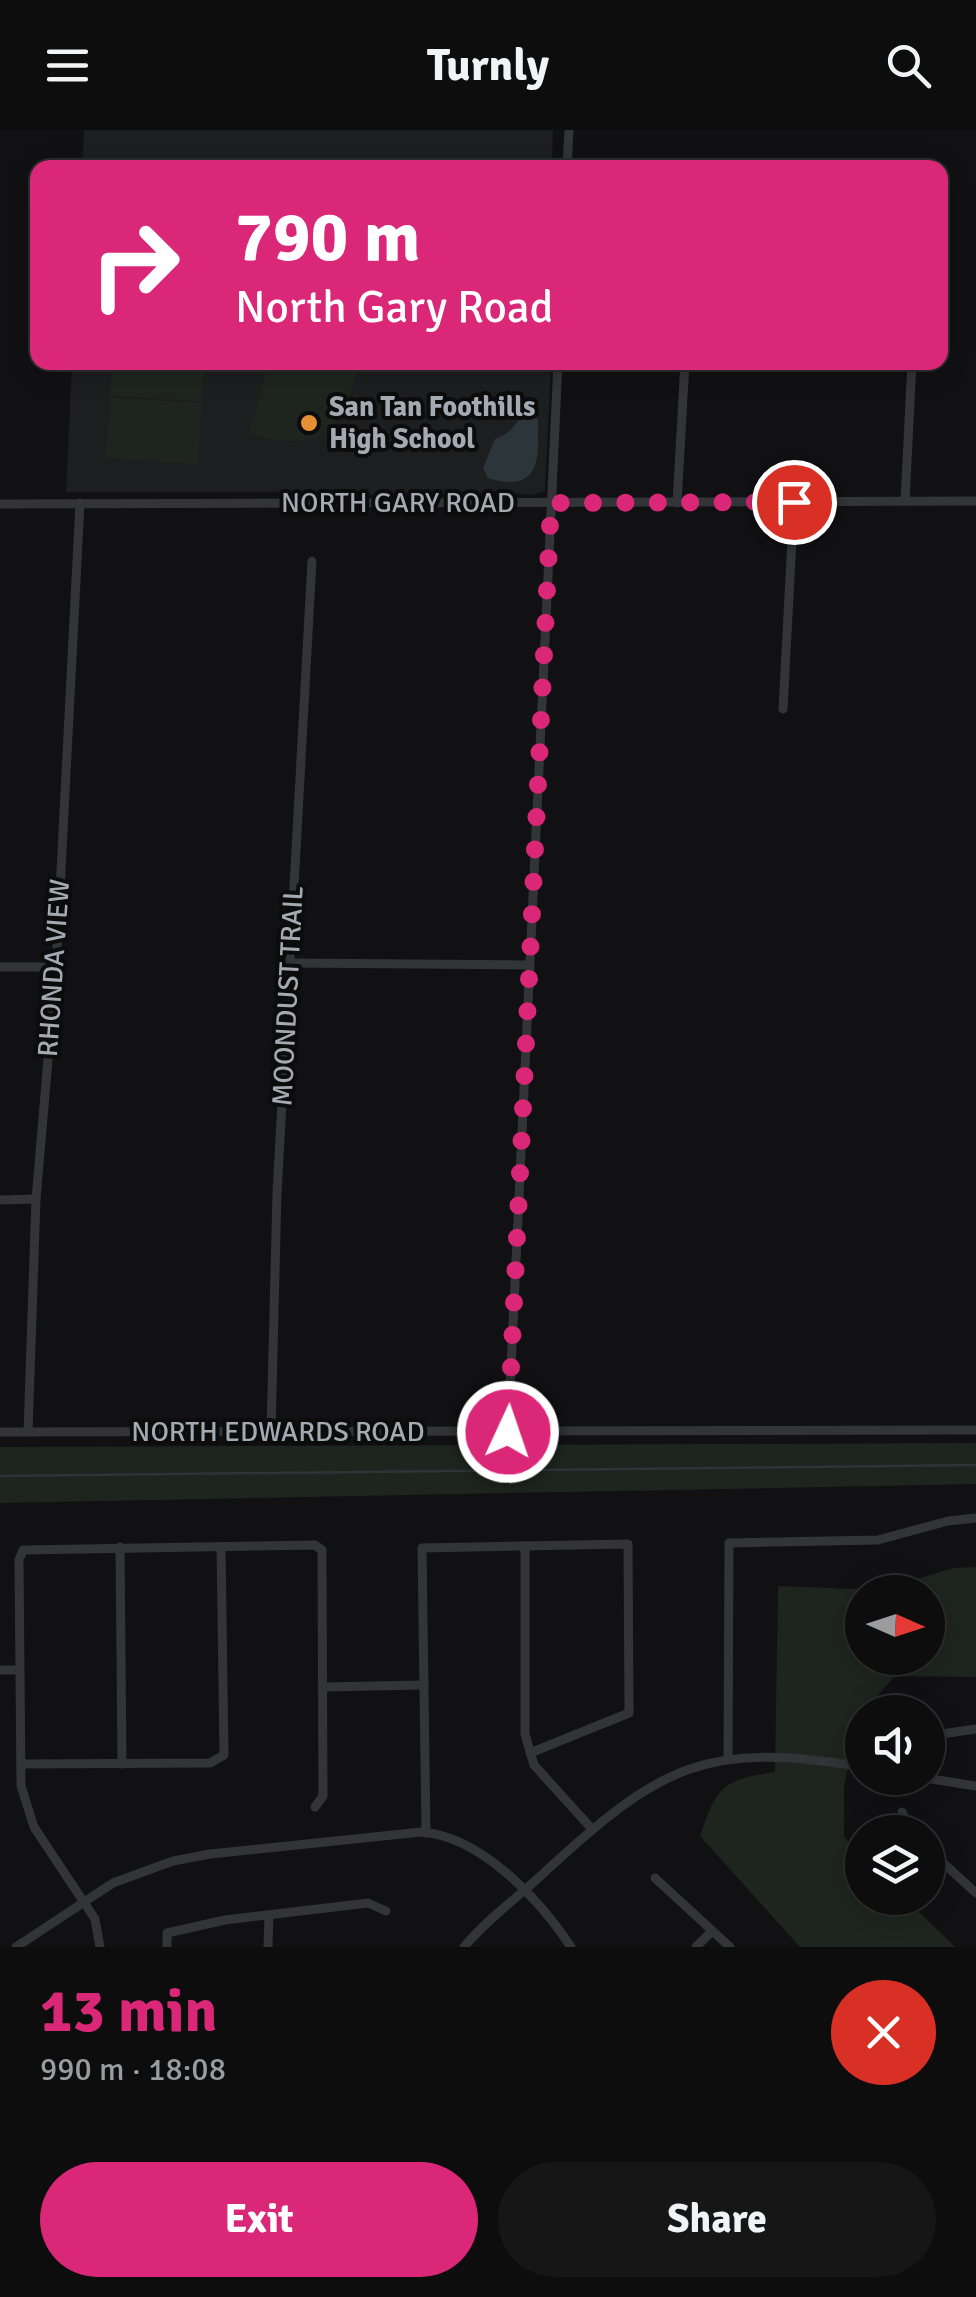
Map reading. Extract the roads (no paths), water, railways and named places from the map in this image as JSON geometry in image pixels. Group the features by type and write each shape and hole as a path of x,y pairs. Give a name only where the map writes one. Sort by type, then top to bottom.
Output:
{"street":[{"path":"567,160 569,130"},
{"path":"508,1432 558,370"},
{"path":"677,503 685,370"},
{"path":"905,501 912,370"},
{"name":"NORTH GARY ROAD","path":"0,504 976,501"},
{"path":"783,709 794,502"},
{"name":"RHONDA VIEW","path":"28,1432 36,1200 56,967 80,504"},
{"name":"MOONDUST TRAIL","path":"271,1431 272,1304 312,561"},
{"path":"290,964 530,965"},
{"path":"0,967 56,967"},
{"path":"0,1200 36,1200"},
{"name":"NORTH EDWARDS ROAD","path":"0,1432 976,1430"},
{"path":"728,1759 729,1543 878,1540 948,1521 976,1518"},
{"path":"426,1833 422,1548 628,1544 629,1713 530,1754"},
{"path":"100,1947 95,1919 34,1827 21,1786 19,1560 23,1550 314,1545 322,1550 323,1796 315,1807"},
{"path":"525,1546 525,1734 530,1754 545,1779 592,1829"},
{"path":"21,1764 216,1762 224,1755 221,1547"},
{"path":"120,1548 122,1764"},
{"path":"0,1670 19,1670"},
{"path":"324,1686 424,1686"},
{"path":"945,1734 976,1729"},
{"path":"464,1947 618,1806 666,1778 700,1764 728,1759 783,1756 845,1765"},
{"path":"945,1781 976,1786"},
{"path":"16,1947 82,1901 140,1872 191,1856 384,1834 426,1833 459,1841 525,1888 571,1947"},
{"path":"945,1865 976,1894"},
{"path":"655,1878 730,1947"},
{"path":"166,1947 167,1933 196,1925 368,1903 386,1911"},
{"path":"268,1915 268,1947"},
{"path":"696,1947 712,1931"}],"waterway":[{"path":"0,1476 976,1465"}],"place":[{"name":"San Tan Foothills High School","path":"309,423"}]}
